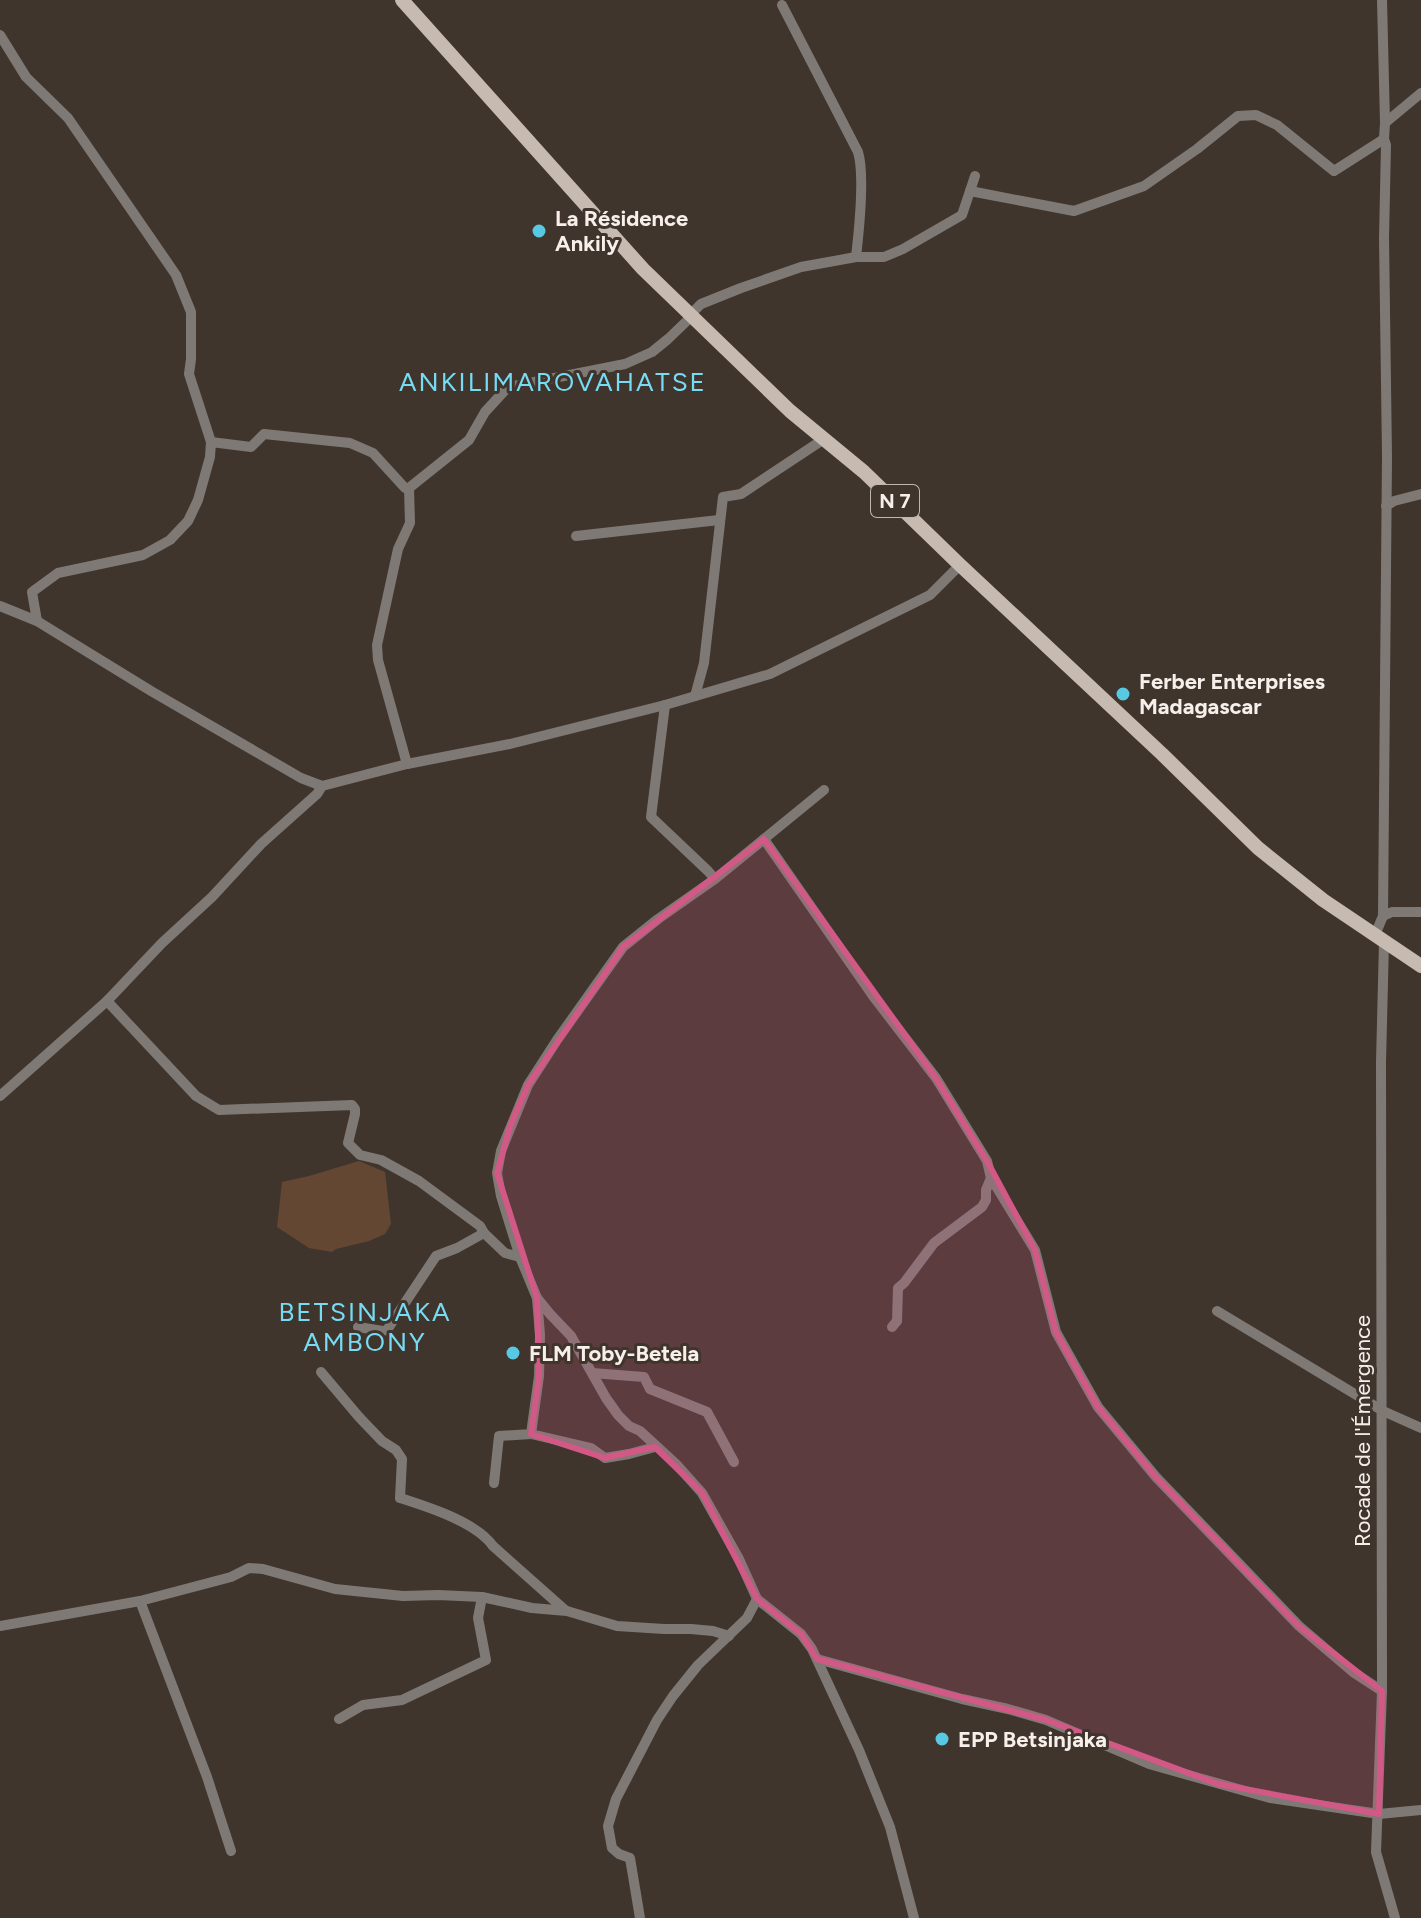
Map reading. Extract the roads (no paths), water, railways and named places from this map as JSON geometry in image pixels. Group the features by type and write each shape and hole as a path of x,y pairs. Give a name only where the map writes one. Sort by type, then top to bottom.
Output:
{"main road":[{"name":"N 7","path":"402,0 643,269 790,411 864,472 1258,848 1323,900 1421,966"}],"street":[{"path":"1380,939 1383,916 1386,506 1386,145 1382,0"},
{"path":"782,5 858,152 861,163 860,230 856,257"},
{"path":"0,35 26,77 68,118 176,275 191,312 189,374 211,442 198,500 188,521 170,540 143,555 58,573 32,592 37,621"},
{"path":"1385,123 1421,93"},
{"path":"970,191 1074,211 1144,186 1238,116 1256,115 1277,125 1334,171 1384,139"},
{"path":"409,488 469,440 485,412 508,387 625,364 652,352 701,304 801,267 856,257 884,257 903,249 962,215 975,176"},
{"path":"211,442 251,447 264,434 350,443 373,453 405,488 409,488"},
{"path":"695,696 704,663 723,497 741,494 824,439"},
{"path":"407,764 378,660 377,645 398,549 410,523 409,488"},
{"path":"1386,506 1421,494"},
{"path":"576,536 719,520"},
{"path":"0,606 37,621 301,778 322,786 665,705 770,674 930,595 960,565"},
{"path":"665,705 651,817 715,879"},
{"path":"0,1096 107,1001 322,786"},
{"path":"824,790 715,879 623,947 528,1085 501,1151 497,1173 520,1257 537,1298 571,1336 618,1415 629,1426 640,1431 702,1493 739,1559 757,1599 801,1634 817,1659 890,1827 914,1918"},
{"path":"764,839 873,996 936,1078 987,1161 991,1178 1035,1250 1056,1332 1098,1407 1156,1477 1299,1626 1353,1672 1382,1691"},
{"path":"1383,916 1392,912 1421,912"},
{"name":"Rocade de l'Émergence","path":"1380,939 1382,1691 1376,1852 1395,1918"},
{"path":"107,1001 196,1096 212,1107 225,1110 352,1105 355,1114 348,1143 360,1155 381,1160 419,1181 480,1226 505,1253 520,1257"},
{"path":"892,1327 897,1321 898,1288 934,1243 982,1207 991,1178"},
{"path":"358,1327 387,1330 436,1256 484,1233"},
{"path":"531,1434 539,1376 537,1298"},
{"path":"1217,1311 1383,1411 1421,1428"},
{"path":"321,1372 359,1417 402,1459 400,1498 479,1531 567,1611"},
{"path":"592,1373 644,1377 650,1389 707,1412 734,1462"},
{"path":"494,1483 499,1436 531,1434 591,1448 605,1458 655,1447"},
{"path":"0,1626 140,1601 231,1577 249,1568 335,1589 403,1596 482,1597 532,1608 567,1611 617,1626 691,1629 729,1636"},
{"path":"339,1719 363,1705 402,1700 486,1660 478,1618 482,1597"},
{"path":"640,1918 630,1858 612,1848 608,1826 616,1799 673,1696 698,1665 747,1618 757,1599"},
{"path":"140,1601 207,1777 231,1851"},
{"path":"817,1659 1046,1720 1149,1764 1270,1798 1379,1814 1421,1810"}],"place":[{"name":"La Résidence Ankily","path":"539,231"},
{"name":"Ferber Enterprises Madagascar","path":"1123,694"},
{"name":"FLM Toby-Betela","path":"513,1353"},
{"name":"EPP Betsinjaka","path":"942,1739"}],"district":[{"name":"ANKILIMAROVAHATSE","path":"553,382"},
{"name":"BETSINJAKA AMBONY","path":"365,1327"}]}
